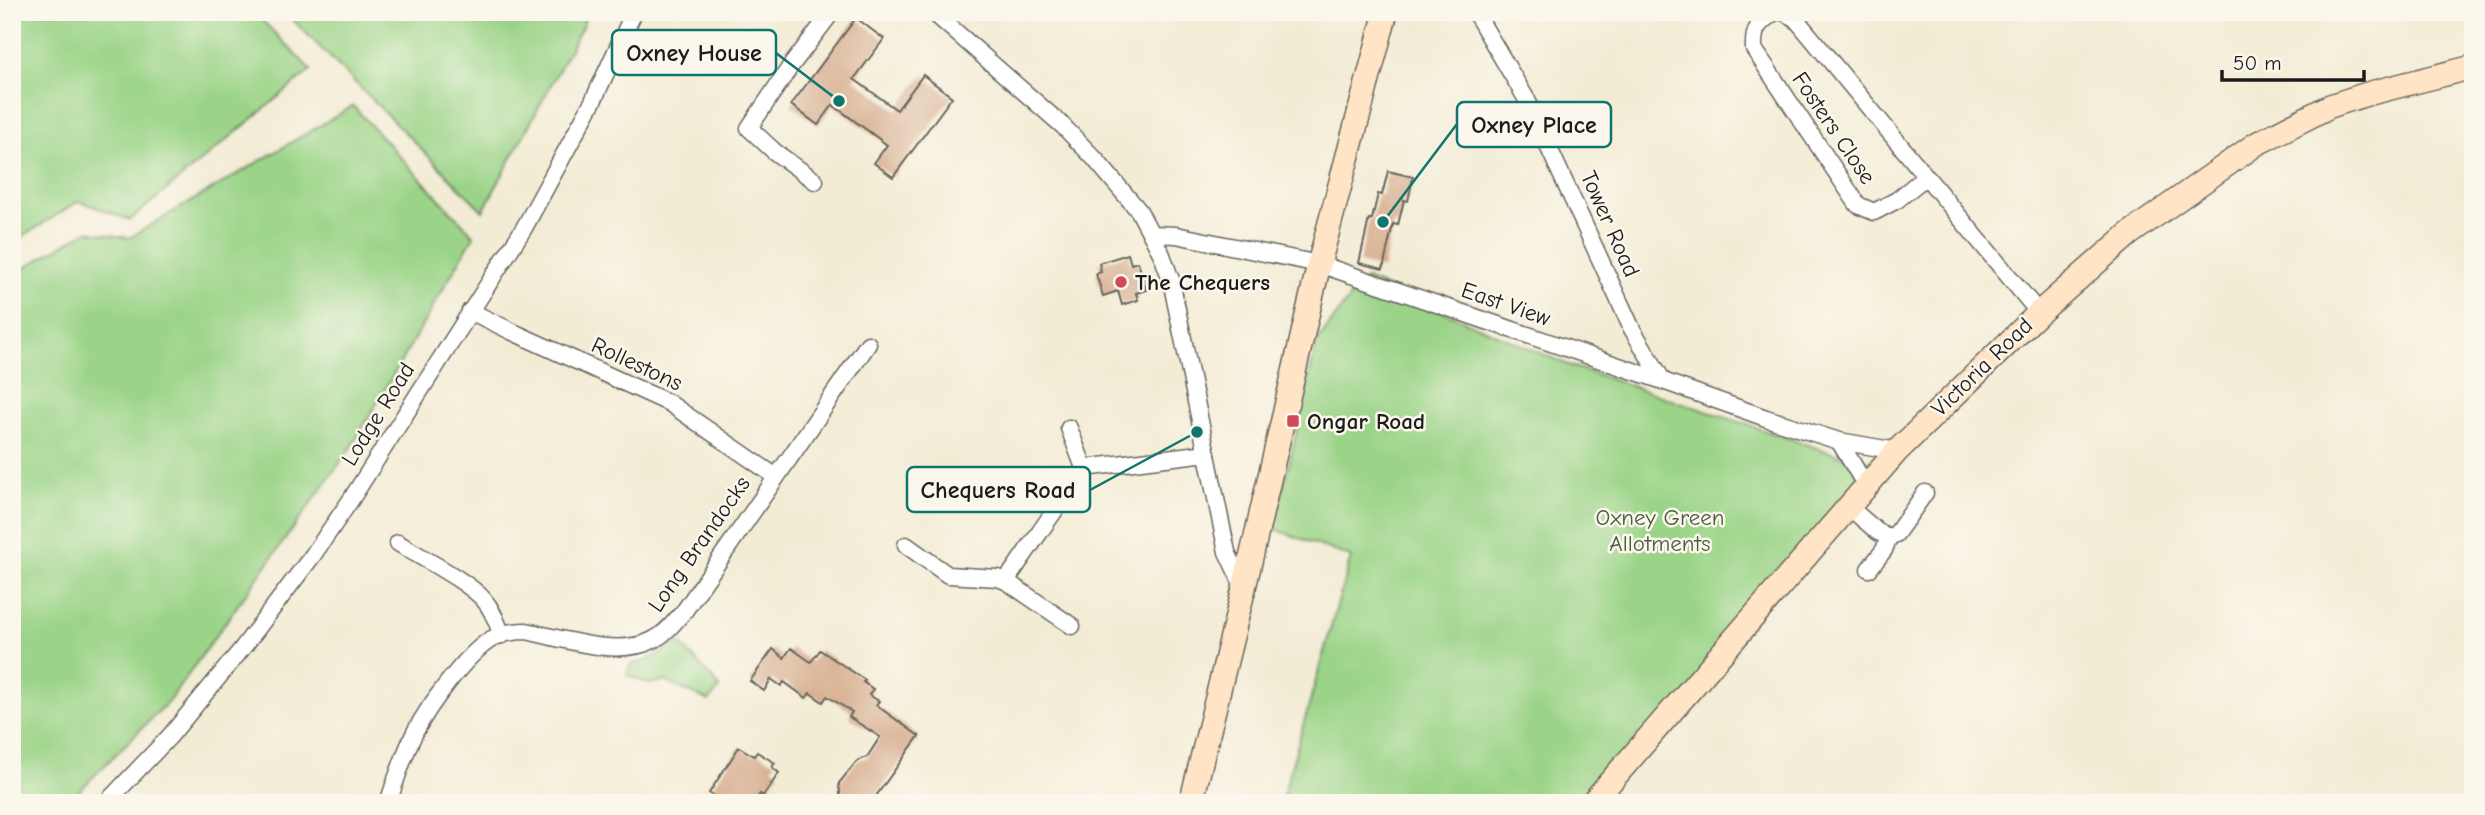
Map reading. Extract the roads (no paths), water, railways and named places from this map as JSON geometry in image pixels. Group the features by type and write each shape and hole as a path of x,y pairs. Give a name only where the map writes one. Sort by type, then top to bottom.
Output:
{"street":[{"name":"Lodge Road","path":"106,803 170,736 242,650 350,501 524,228 593,101 634,12"},
{"path":"815,181 775,152 749,128 831,12"},
{"path":"933,12 1063,125 1139,211 1171,280 1227,552 1244,588"},
{"path":"1191,803 1319,264 1385,12"},
{"name":"Tower Road","path":"1475,12 1527,100 1632,329 1663,381"},
{"name":"Fosters Close","path":"1775,12 1762,21 1753,35 1754,49 1858,205 1874,212 1897,200 1925,177"},
{"name":"Fosters Close","path":"1783,12 1795,18 2039,313"},
{"name":"Victoria Road","path":"1592,803 1897,451 2039,313 2129,234 2256,144 2330,106 2473,68"},
{"name":"East View","path":"1151,234 1176,235 1319,264 1766,418 1839,440 1897,451"},
{"name":"Rollestons","path":"470,311 669,403 775,476"},
{"name":"Long Brandocks","path":"502,635 513,631 526,631 610,648 637,647 655,639 685,610 868,344"},
{"path":"1069,428 1084,468"},
{"path":"1839,440 1866,486"},
{"path":"1006,582 1084,468 1207,453"},
{"path":"1849,507 1878,533 1889,537 1896,534 1925,493"},
{"path":"1869,569 1884,550 1889,537"},
{"path":"388,803 406,754 427,712 482,646 502,635 485,601 474,590 398,542"},
{"path":"906,545 948,575 998,578 1072,626"}],"place":[{"name":"Oxney House","path":"839,101"},
{"name":"Oxney Place","path":"1383,222"},
{"name":"The Chequers","path":"1121,282"},
{"name":"Ongar Road","path":"1293,421"},
{"name":"Chequers Road","path":"1197,432"}],"park label":[{"name":"Oxney Green Allotments","path":"1660,530"}]}
